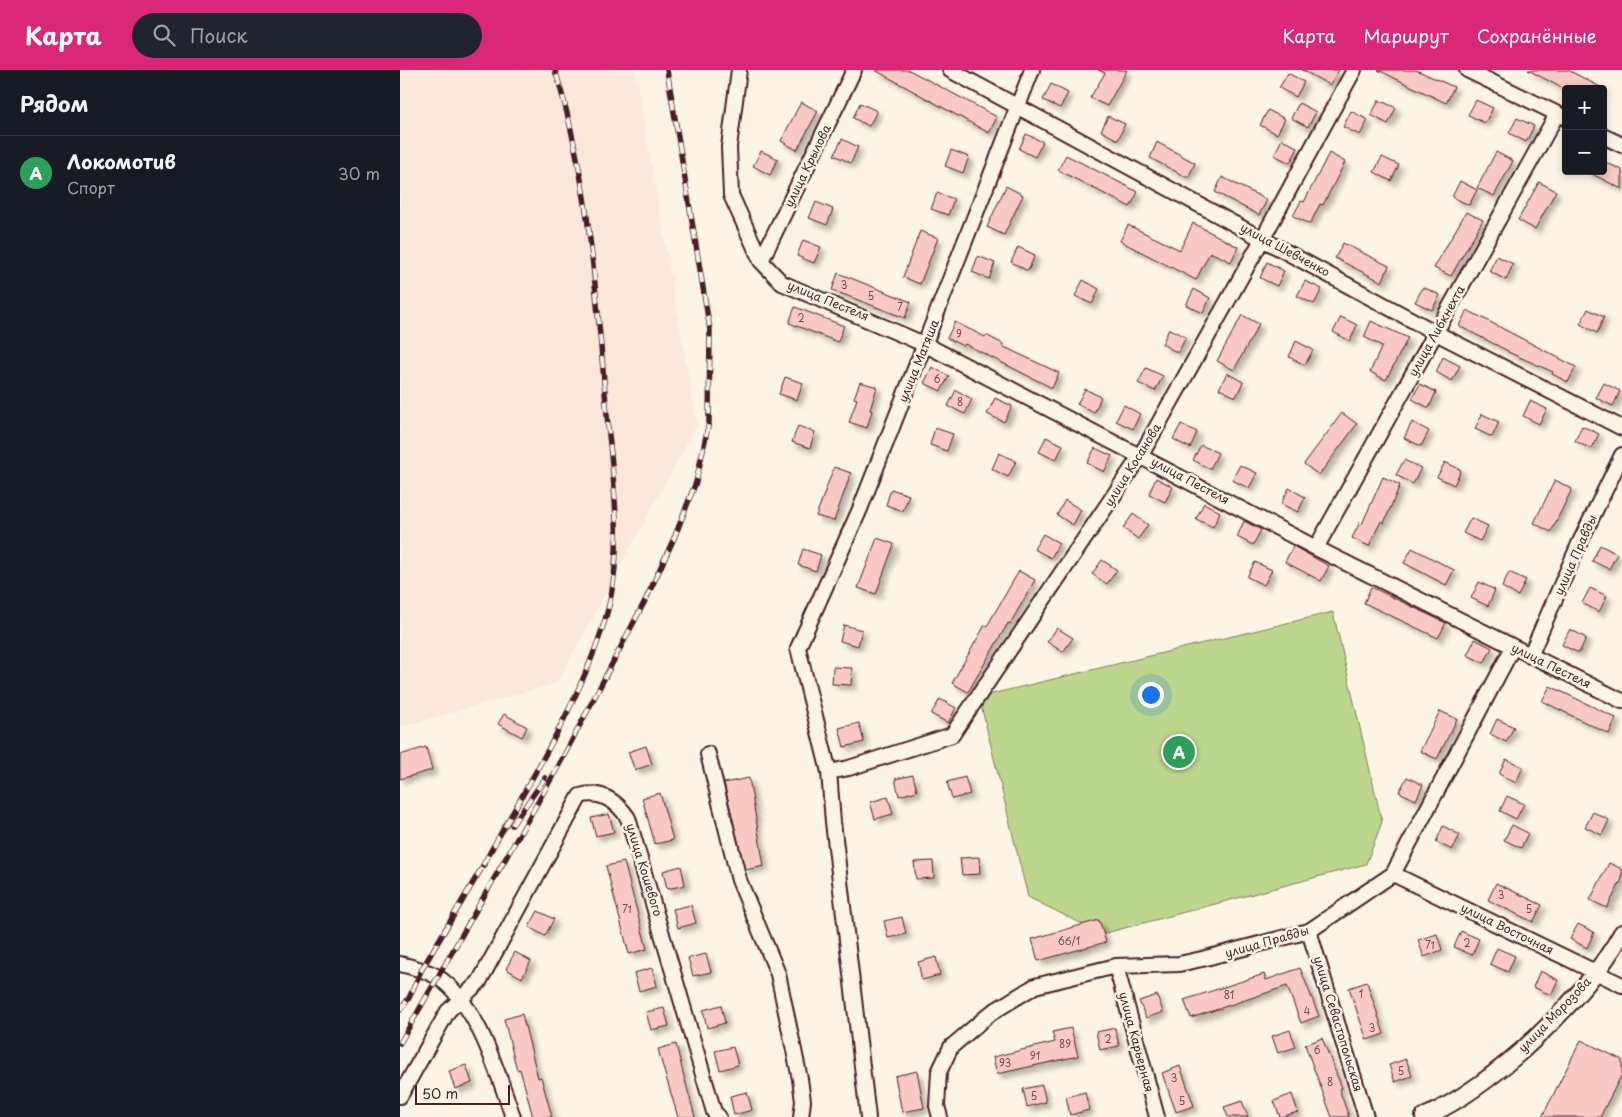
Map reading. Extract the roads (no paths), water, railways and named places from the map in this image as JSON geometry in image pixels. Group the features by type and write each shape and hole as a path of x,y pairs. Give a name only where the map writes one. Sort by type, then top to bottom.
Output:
{"main road":[{"name":"улица Морозова","path":"1424,1117 1495,1073 1534,1040 1597,972 1622,932"}],"street":[{"name":"улица Пестеля","path":"739,70 729,147 731,195 761,261 782,283 926,344 1316,548 1622,701"},
{"name":"улица Крылова","path":"761,261 854,70"},
{"name":"улица Шевченко","path":"950,70 1436,333 1622,428"},
{"name":"улица Матяша","path":"829,772 798,648 860,509 1032,70"},
{"name":"улица Косанова","path":"829,772 849,768 952,735 1141,455 1263,238 1354,70"},
{"path":"1468,70 1561,116"},
{"name":"улица Либкнехта","path":"1316,548 1436,333 1561,116"},
{"path":"1607,138 1622,145"},
{"name":"улица Правды","path":"1530,656 1579,544 1622,455"},
{"name":"улица Правды","path":"940,1117 937,1106 939,1072 951,1047 991,1013 1035,986 1116,966 1179,964 1309,931 1392,874 1513,647"},
{"path":"708,754 739,880 778,974 800,1079 803,1101 801,1117"},
{"path":"829,772 832,822 868,1117"},
{"name":"улица Кошевого","path":"462,999 480,982 580,796 590,793 603,796 620,806 634,834 714,1112 719,1117"},
{"name":"улица Восточная","path":"1392,874 1622,985"},
{"name":"улица Севастопольская","path":"1309,931 1366,1117"},
{"path":"400,964 422,969 438,977 462,999 493,1058 513,1117"},
{"name":"улица Карьерная","path":"1116,966 1157,1117"},
{"path":"400,1096 448,1012 462,999"}],"railway":[{"path":"483,865 550,747 580,686 604,623 615,569 616,514 614,486 590,236 576,152 555,70"},
{"path":"400,1043 558,767 647,597 675,536 696,482 709,422 710,330 667,70"},
{"path":"512,825 545,778"},
{"path":"400,1010 409,998 422,969 487,859"}],"place":[{"name":"Локомотив","path":"1179,752"}]}
